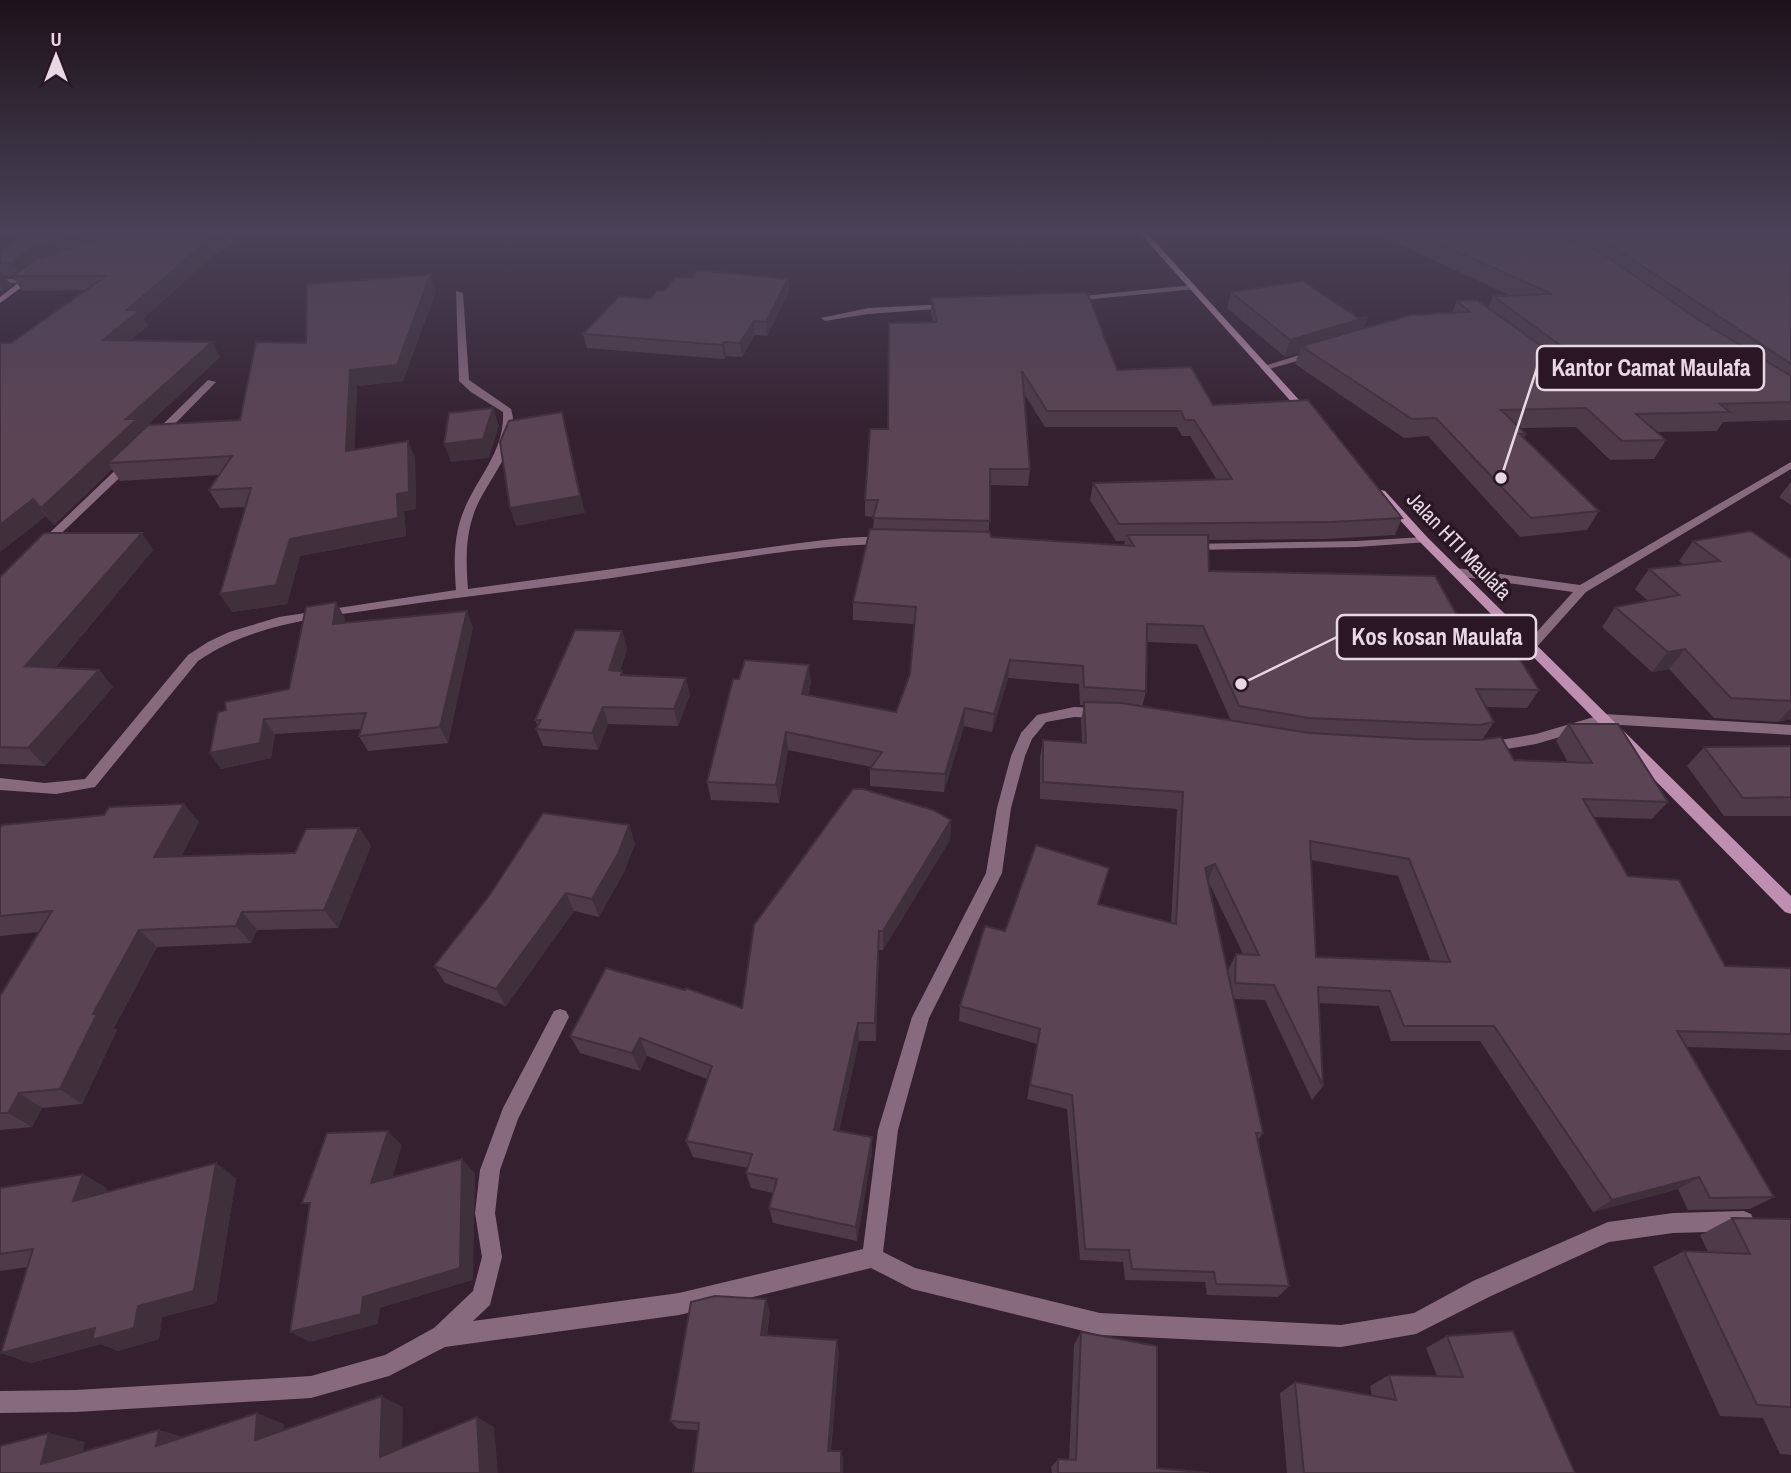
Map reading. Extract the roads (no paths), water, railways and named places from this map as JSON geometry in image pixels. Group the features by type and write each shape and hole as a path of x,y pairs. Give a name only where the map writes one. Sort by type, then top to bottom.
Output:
{"street":[{"path":"459,300 464,381 472,390 498,402 508,411 510,422 501,454 470,510 460,548 462,592"},
{"path":"1057,301 1070,300"},
{"path":"1204,300 1317,425"},
{"path":"825,318 868,311 962,306"},
{"path":"1266,367 1332,348"},
{"path":"148,444 211,382"},
{"path":"37,551 139,453"},
{"path":"1530,646 1582,589 1791,465"},
{"name":"Jalan HTI Maulafa","path":"1377,488 1424,540 1791,907"},
{"path":"0,784 53,790 71,789 90,783 193,658 210,645 251,628 462,592 664,567 847,540 900,541"},
{"path":"1171,548 1424,540"},
{"path":"1456,572 1582,589"},
{"path":"872,1257 888,1130 921,1017 994,873 1003,808 1026,737 1042,718 1074,712 1117,713"},
{"path":"1468,750 1536,739 1604,719 1791,730"},
{"path":"0,1402 76,1401 311,1388 389,1365 442,1336 482,1297 492,1257 485,1213 490,1170 510,1115 560,1017"},
{"path":"442,1336 679,1304 872,1257 912,1278 1100,1324 1340,1336 1416,1323 1481,1289 1608,1232 1673,1223 1766,1222"}],"place":[{"name":"Kantor Camat Maulafa","path":"1501,478"},
{"name":"Kos kosan Maulafa","path":"1241,684"}]}
